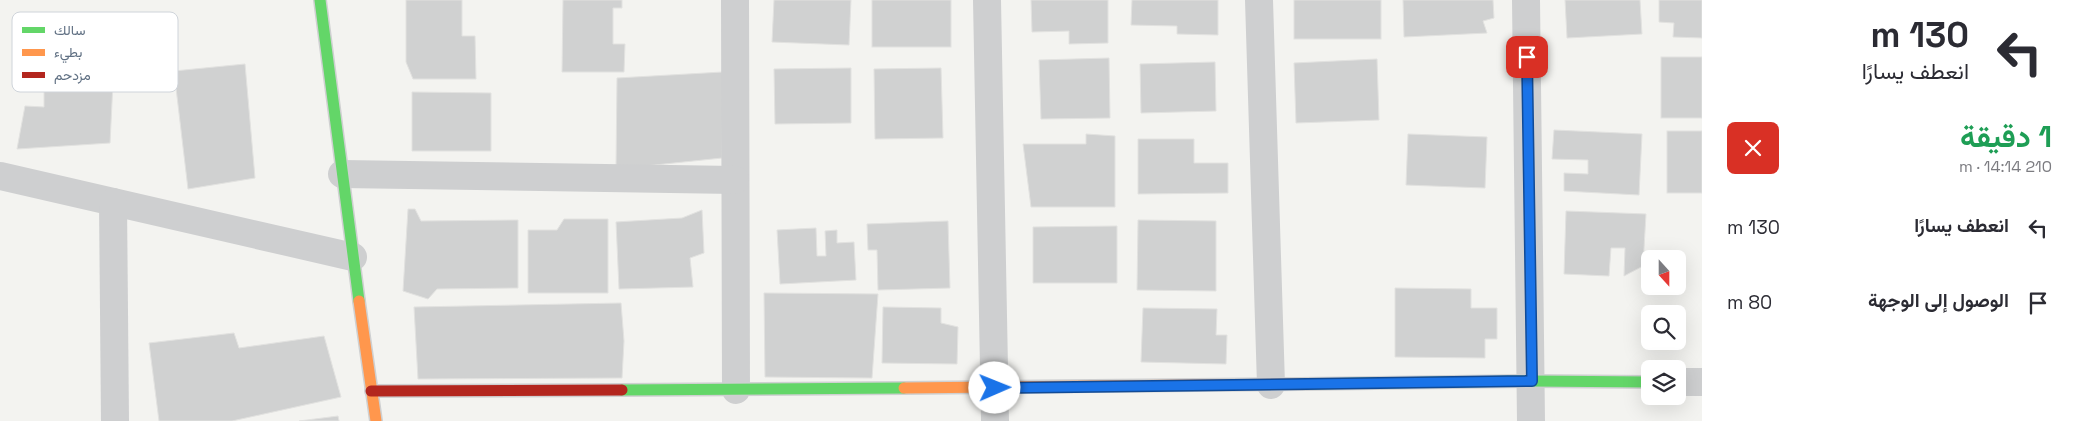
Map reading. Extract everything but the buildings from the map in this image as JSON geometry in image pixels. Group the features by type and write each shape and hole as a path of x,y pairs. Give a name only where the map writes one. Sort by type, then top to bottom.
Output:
{"street":[{"path":"320,0 352,257 376,421"},
{"path":"734,0 736,390"},
{"path":"987,0 996,421"},
{"path":"1258,0 1271,385"},
{"path":"1526,0 1531,421"},
{"path":"342,174 735,180"},
{"path":"0,176 352,257"},
{"path":"113,202 114,421"},
{"path":"371,391 995,388 1532,381 1641,382"},
{"path":"1686,382 1702,382"}],"traffic: fast":[{"path":"320,0 359,301"},
{"path":"1300,384 1531,381 1641,382"},
{"path":"622,390 904,388"}],"traffic: slow":[{"path":"359,301 376,421"},
{"path":"904,388 1300,384"}],"traffic: jam":[{"path":"371,391 622,390"}],"route":[{"path":"995,388 1532,381 1527,57"}]}
